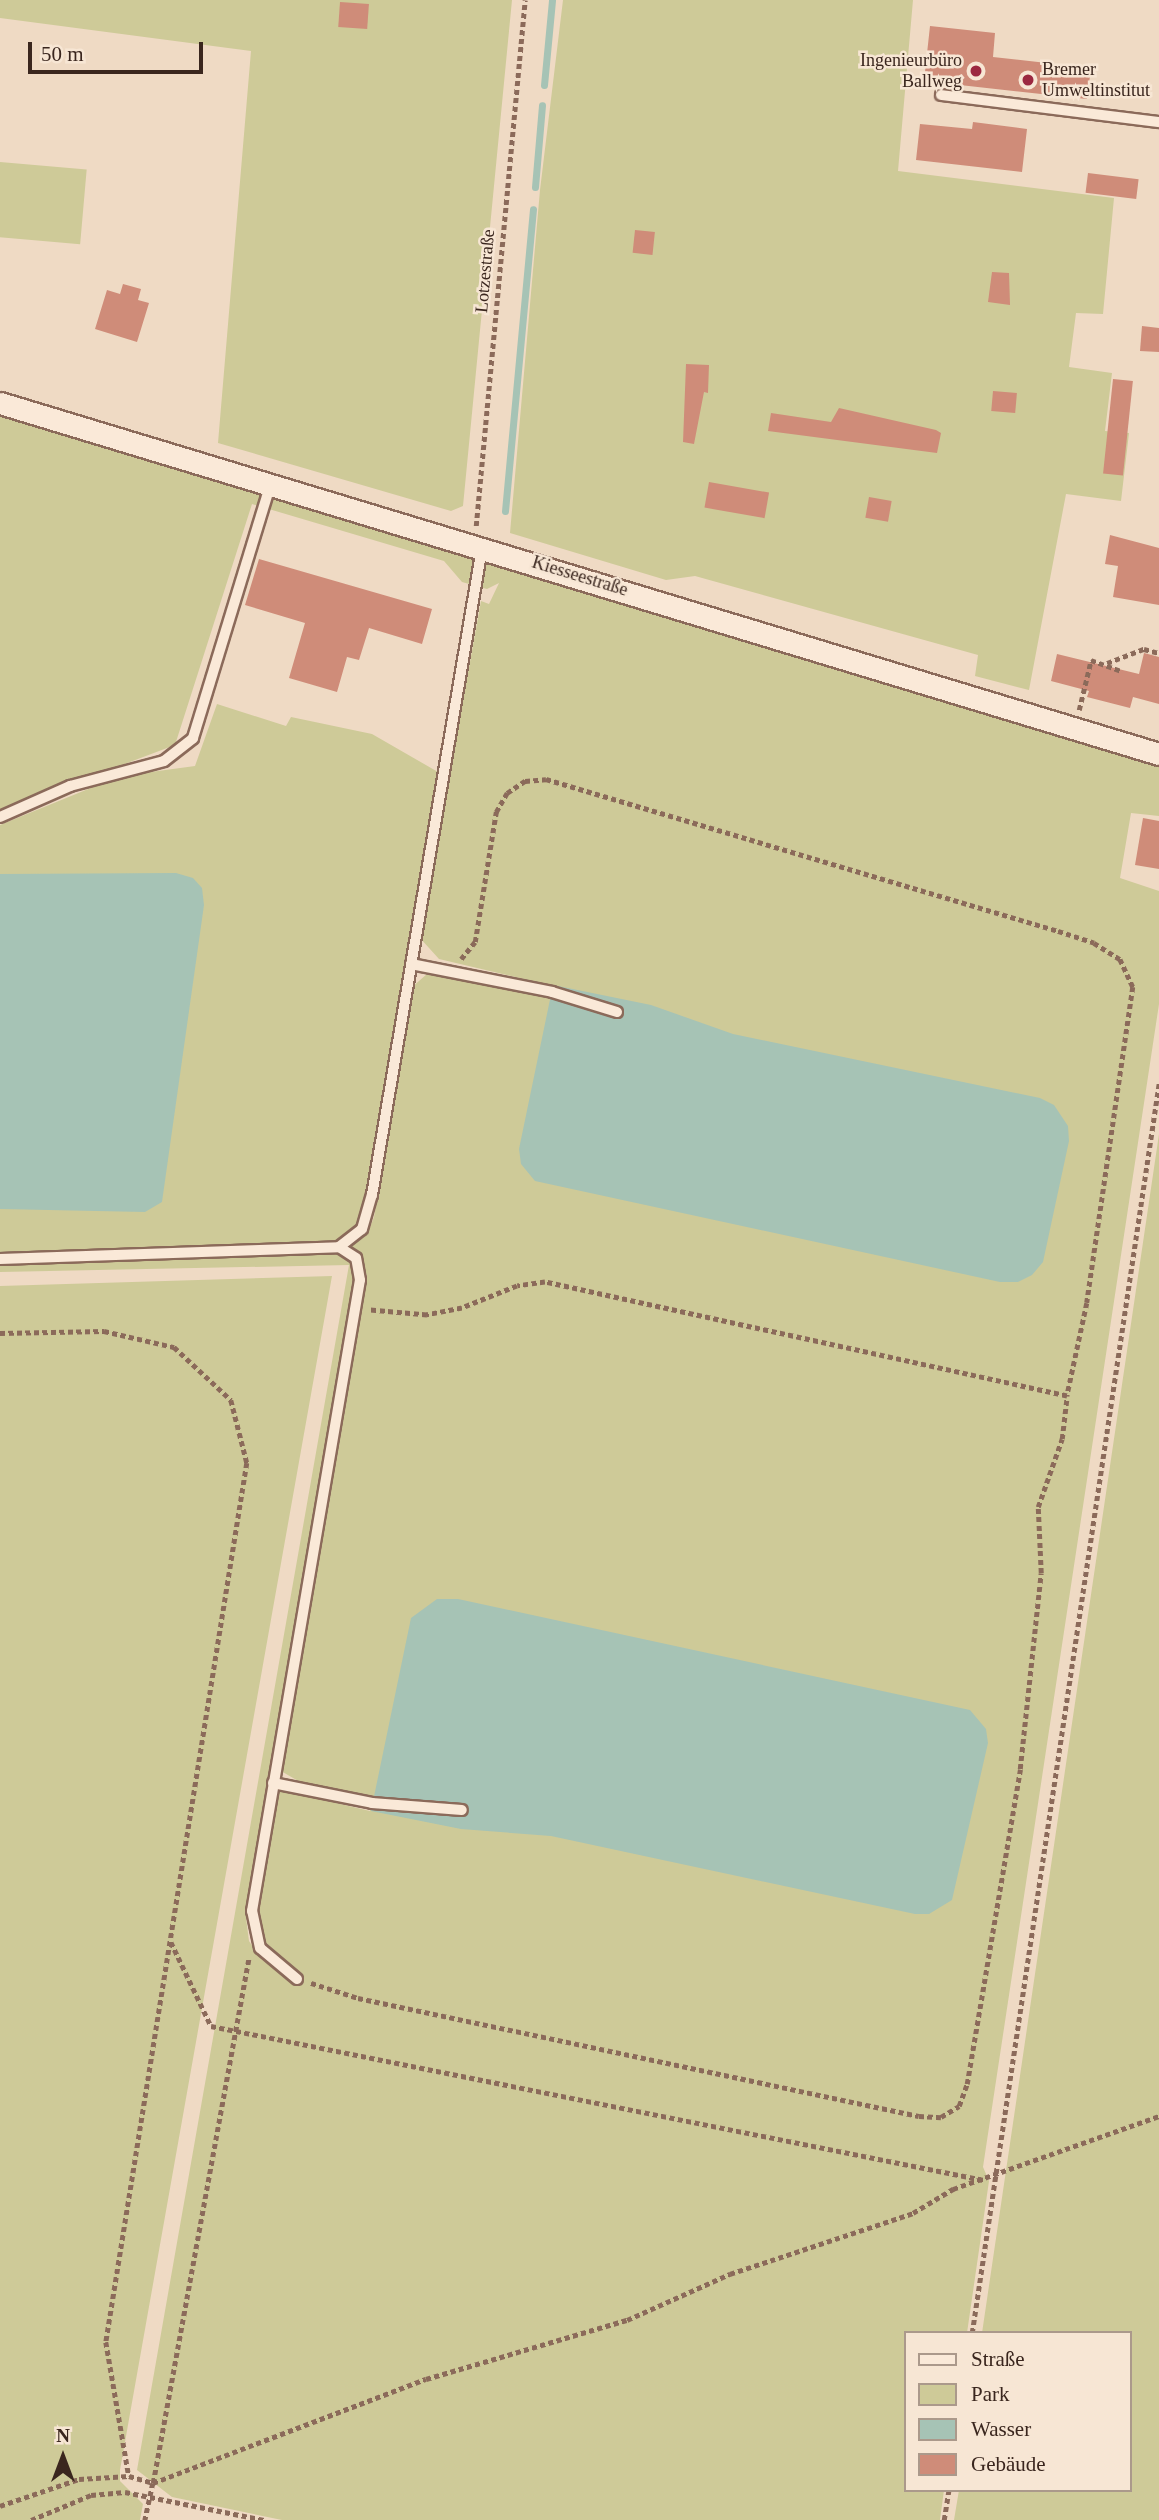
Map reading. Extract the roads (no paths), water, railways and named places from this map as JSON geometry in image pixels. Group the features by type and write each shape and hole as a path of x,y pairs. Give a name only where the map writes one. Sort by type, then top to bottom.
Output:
{"street":[{"name":"Kiesseestraße","path":"0,403 271,482 1159,754"}],"lane":[{"path":"941,95 1159,122"},
{"path":"0,817 70,786 164,761 193,738 271,482"},
{"path":"339,1247 362,1229 369,1212 478,545"},
{"path":"411,964 552,992 617,1012"},
{"path":"0,1259 339,1247 356,1258 359,1267 354,1309 252,1911 253,1931 268,1958 297,1979"},
{"path":"273,1783 372,1803 462,1810"}],"water":[{"path":"176,873 193,878 202,888 204,905 162,1202 145,1212 0,1209 0,874"},
{"path":"553,985 651,1005 733,1034 1040,1098 1054,1105 1068,1126 1069,1141 1043,1262 1032,1275 1018,1282 1000,1282 535,1181 521,1164 519,1149"},
{"path":"437,1599 458,1599 970,1710 986,1729 988,1743 952,1900 929,1914 915,1914 551,1836 461,1829 371,1811 411,1618"}],"waterway":[{"path":"544,85 552,0"},
{"path":"535,187 542,105"},
{"path":"505,511 533,209"}],"place":[{"name":"Ingenieurbüro Ballweg","path":"976,71"},
{"name":"Bremer Umweltinstitut","path":"1028,80"}]}
